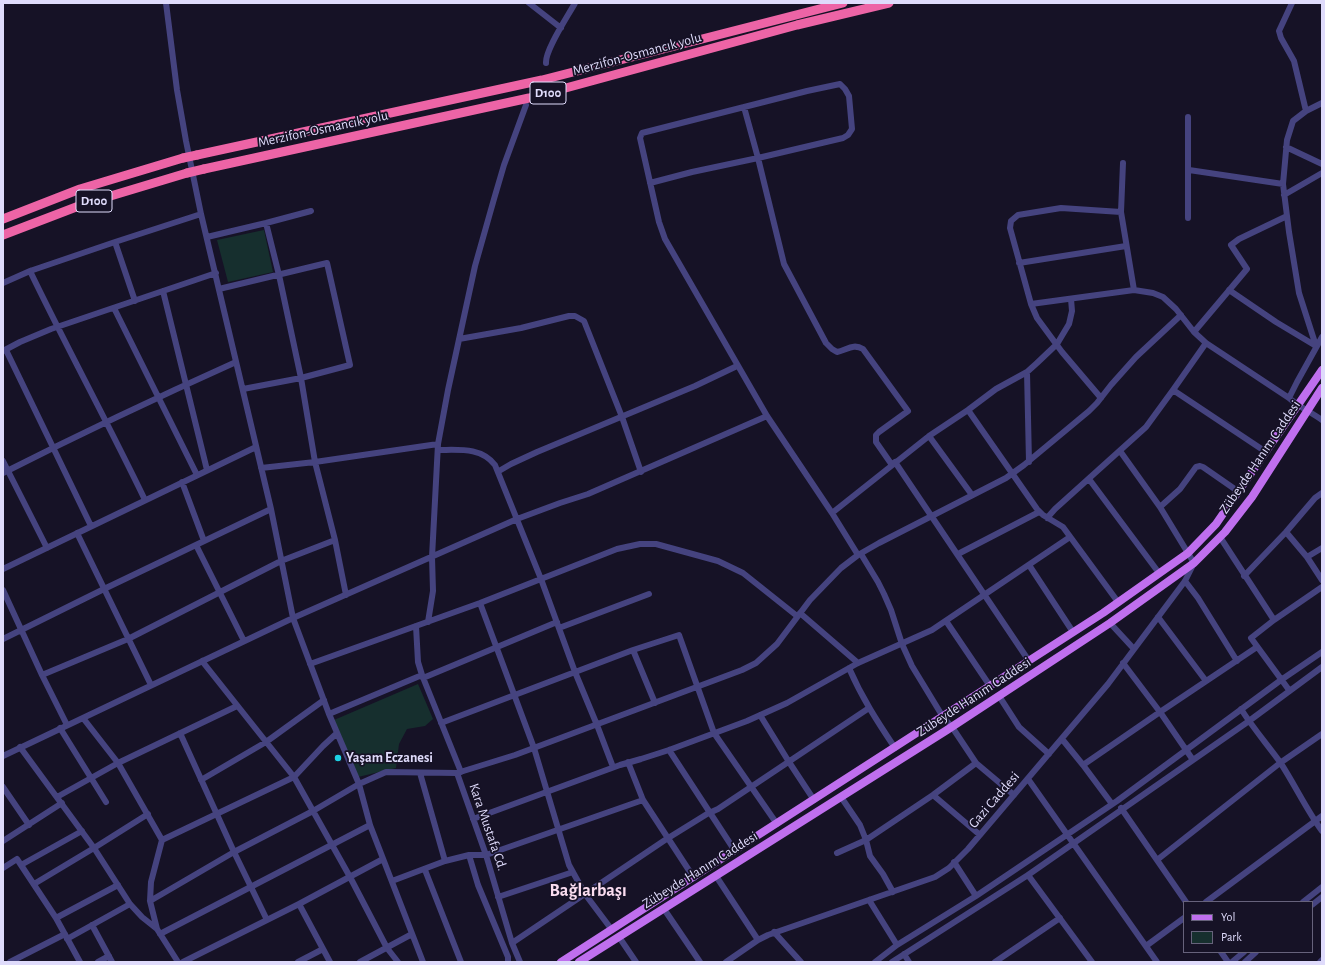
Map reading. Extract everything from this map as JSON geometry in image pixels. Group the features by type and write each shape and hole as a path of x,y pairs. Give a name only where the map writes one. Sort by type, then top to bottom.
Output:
{"highway":[{"name":"Merzifon-Osmancık yolu","path":"3,218 80,189 197,154 542,80 843,3"},
{"name":"Merzifon-Osmancık yolu","path":"3,235 84,204 187,173 529,98 789,27 889,3"}],"main road":[{"path":"561,962 1030,661 1188,553 1216,524 1322,370"},
{"name":"Zübeyde Hanım Caddesi","path":"579,962 952,727 1110,623 1194,563 1220,537 1252,497 1322,388"}],"street":[{"path":"166,3 177,90 201,214 271,509 293,618 336,733 358,784 370,825 423,962"},
{"path":"529,3 561,28"},
{"path":"546,63 547,55 575,3"},
{"path":"1292,3 1279,31 1281,38 1294,61 1306,111"},
{"path":"650,183 848,136 852,129 849,96 845,89 840,84 744,106 642,132 640,138 650,183 659,222 665,239 767,416 878,582 891,610 902,644 912,666 943,717 952,727 976,763 1014,795"},
{"path":"1316,346 1299,293 1283,184 1286,147 1293,121 1306,111 1322,103"},
{"path":"428,622 433,591 432,557 438,447 448,390 476,266 494,199 504,165 526,105"},
{"path":"744,106 784,264 826,342 832,350 837,352 852,346 858,346 863,349 908,411 879,432 876,435 876,442 932,515 1030,661"},
{"path":"1188,117 1188,218"},
{"path":"1286,147 1322,164"},
{"path":"1123,163 1121,212 1134,290"},
{"path":"1188,170 1283,184"},
{"path":"1284,195 1322,173"},
{"path":"1101,398 1037,318 1031,304 1010,226 1011,221 1015,217 1061,208 1121,212"},
{"path":"207,237 311,211"},
{"path":"3,283 30,271 201,214"},
{"path":"1194,332 1247,269 1231,244 1287,216"},
{"path":"266,223 279,274 301,378 315,462 335,540 346,595"},
{"path":"115,242 135,301"},
{"path":"1019,263 1126,246"},
{"path":"219,289 327,263 350,365 301,378 243,389"},
{"path":"30,271 57,328 107,422 146,500"},
{"path":"91,526 4,350 20,342 57,328 216,273"},
{"path":"1031,304 1134,290 1158,294 1167,300 1194,332 1206,343 1290,398 1298,406 1308,409 1322,420"},
{"path":"1230,290 1276,322 1316,346"},
{"path":"163,291 207,470"},
{"path":"832,513 929,436 996,389 1027,372 1057,344 1072,317 1071,299"},
{"path":"114,308 196,475"},
{"path":"416,626 418,662 422,676 459,773 534,748 742,670 756,663 777,644 810,600 841,568 859,554 1013,474 1029,462 1090,411 1136,357 1181,315"},
{"path":"459,339 521,328 569,316 580,318 584,321 622,417 641,472"},
{"path":"1290,398 1322,337"},
{"path":"1047,518 1055,509 1146,427 1206,343"},
{"path":"5,471 158,397 236,362"},
{"path":"499,471 537,452 695,386 737,366"},
{"path":"1027,372 1029,462"},
{"path":"1173,390 1266,452"},
{"path":"968,410 1039,512 1063,527 1118,602"},
{"path":"3,756 293,618 517,519 560,502 588,494 767,416"},
{"path":"929,436 972,495"},
{"path":"3,569 256,447"},
{"path":"261,468 438,447 482,453 491,460 499,471 575,672 613,767"},
{"path":"1120,451 1160,507 1194,563"},
{"path":"3,461 5,471 47,548"},
{"path":"1160,507 1175,495 1196,467 1200,466 1239,492"},
{"path":"1088,479 1159,573"},
{"path":"182,482 204,541"},
{"path":"1244,576 1286,532 1315,498 1322,493"},
{"path":"3,639 271,509"},
{"path":"958,554 1039,512"},
{"path":"1286,532 1307,557 1322,580"},
{"path":"77,533 151,685"},
{"path":"1220,537 1274,620"},
{"path":"473,819 613,767 669,750 787,703 858,663 932,630 1070,538"},
{"path":"42,675 128,638 281,561 335,540"},
{"path":"310,664 480,603 624,547 640,544 656,544 714,560 735,568 798,615 858,663"},
{"path":"196,545 244,641"},
{"path":"1307,557 1322,548"},
{"name":"Gazi Caddesi","path":"726,962 758,940 774,932 935,878 949,868 980,835 1108,684 1185,581 1194,563"},
{"path":"1029,565 1074,632"},
{"path":"1185,581 1198,598 1237,661"},
{"path":"1289,690 1251,638 1274,620 1322,587"},
{"path":"3,590 67,725"},
{"path":"329,714 422,676 558,625 649,594"},
{"path":"480,603 534,748 569,865 585,894 612,930"},
{"path":"1158,617 1206,681"},
{"path":"946,621 990,686"},
{"path":"1110,623 1134,649"},
{"path":"441,723 514,694 633,650 679,635 714,733 777,824"},
{"path":"1083,765 1257,647"},
{"path":"633,650 655,703"},
{"path":"875,962 1115,803 1241,709 1322,652"},
{"path":"202,661 294,777 350,877 387,948 398,962"},
{"path":"1123,663 1160,712 1193,760"},
{"path":"892,962 1028,875 1123,810 1249,721 1322,667"},
{"path":"849,668 858,689 895,748"},
{"path":"999,696 1019,727 1049,754"},
{"path":"200,780 266,742 324,700"},
{"path":"57,797 118,763 237,706"},
{"path":"512,943 667,839 718,809 869,708"},
{"path":"1241,709 1280,762 1315,822 1322,831"},
{"path":"760,715 814,800"},
{"path":"83,718 118,763 162,840 151,882 150,901 158,931"},
{"path":"60,728 106,802"},
{"path":"180,733 216,815 267,920"},
{"path":"162,840 294,777 336,733"},
{"path":"1157,860 1280,762 1322,734"},
{"path":"1062,739 1115,803 1123,810 1185,901"},
{"path":"20,748 94,848 130,904 158,931 178,962"},
{"path":"669,750 735,851"},
{"path":"628,762 643,800 667,839 694,878"},
{"path":"837,853 866,840 933,795 976,763"},
{"name":"Kara Mustafa Cd.","path":"150,901 234,852 313,811 358,784 386,772 459,773 486,855 512,943 520,962"},
{"path":"420,772 445,861"},
{"path":"1028,779 1157,962"},
{"path":"3,787 28,825"},
{"path":"933,795 980,835"},
{"path":"841,797 860,825 870,856 883,874 893,892"},
{"path":"392,881 425,870 445,861 469,855 486,855 643,800"},
{"path":"3,841 62,803"},
{"path":"34,884 148,814"},
{"path":"1207,901 1322,816"},
{"path":"158,931 250,887 370,825"},
{"path":"21,865 82,831"},
{"path":"469,855 478,885 508,958 508,962"},
{"path":"3,868 17,859 56,918 80,962"},
{"path":"183,962 299,904 383,859"},
{"path":"954,862 976,896"},
{"path":"425,870 461,962"},
{"path":"498,897 573,872"},
{"path":"1028,875 1090,962"},
{"path":"716,876 758,940"},
{"path":"56,918 118,885"},
{"path":"1304,901 1322,887"},
{"path":"1313,904 1322,897"},
{"path":"868,900 897,946"},
{"path":"10,962 92,925 130,904"},
{"path":"299,904 330,962"},
{"path":"664,909 700,962"},
{"path":"995,962 1060,918"},
{"path":"1146,946 1183,919"},
{"path":"92,925 110,959 98,962"},
{"path":"774,932 798,961"},
{"path":"360,962 412,934"},
{"path":"619,937 636,962"},
{"path":"298,962 323,949"},
{"path":"1222,953 1228,962"},
{"path":"1232,962 1243,953"},
{"path":"1245,962 1255,953"},
{"path":"904,954 909,962"}],"green space":[{"path":"264,230 273,272 228,282 217,240"},
{"path":"418,684 433,719 425,726 407,729 399,744 396,768 358,777 334,720"}],"place":[{"name":"Yaşam Eczanesi","path":"338,758"}],"district":[{"name":"Bağlarbaşı","path":"588,891"}]}
